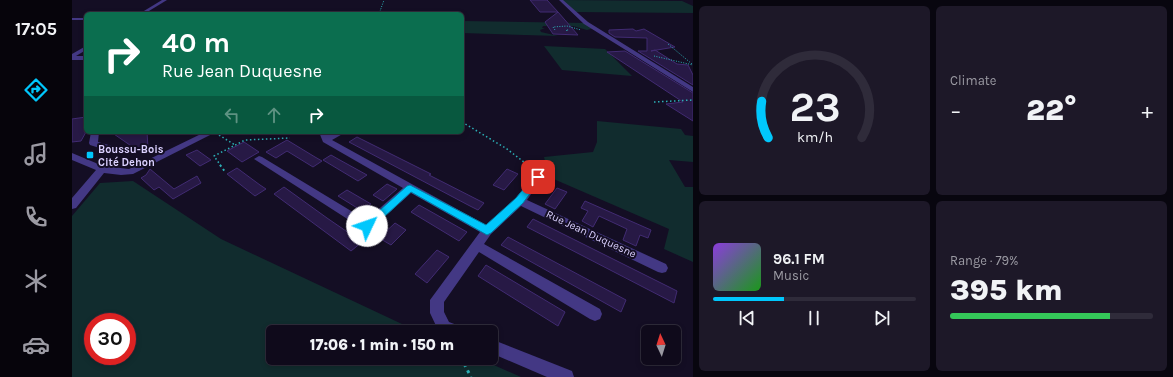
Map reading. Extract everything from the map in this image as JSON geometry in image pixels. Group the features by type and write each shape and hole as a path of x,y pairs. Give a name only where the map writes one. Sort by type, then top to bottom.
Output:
{"street":[{"path":"145,12 165,0"},
{"path":"562,0 586,23 693,90"},
{"path":"72,19 84,19"},
{"path":"72,57 84,49"},
{"path":"72,57 84,58"},
{"path":"94,134 93,143 109,148"},
{"path":"72,156 101,170 117,173 130,172 209,134"},
{"path":"325,136 410,188 487,231"},
{"path":"258,159 367,226 410,188"},
{"path":"72,205 101,170"},
{"path":"443,325 437,312 437,300 487,231 520,200 538,177"},
{"name":"Rue Jean Duquesne","path":"520,200 662,268"},
{"path":"477,245 595,314"},
{"path":"498,349 566,377"}],"path":[{"path":"380,12 384,0"},
{"path":"555,30 553,27 556,26 575,27 583,30"},
{"path":"668,44 693,65"},
{"path":"635,54 653,56 693,65"},
{"path":"654,102 693,100"},
{"path":"464,123 507,150 533,169 538,177"},
{"path":"216,134 235,145"},
{"path":"226,173 214,156 245,140 290,138"},
{"path":"465,365 471,377"}],"green space":[{"path":"561,0 682,1 693,6 693,13 573,12"},
{"path":"464,21 586,23 594,28 587,30 573,26 543,26 542,28 545,28 540,30 541,32 558,36 464,33"},
{"path":"544,46 605,49 632,76 562,70"},
{"path":"597,121 681,129 685,135 693,136 693,162 669,160 685,187 693,187 693,262 664,249 669,229 549,177 544,157 593,152 597,142"},
{"path":"133,181 221,239 404,325 266,325 266,365 494,365 521,377 72,377 72,216 100,183"}],"building":[{"path":"530,0 547,0 558,12 540,12"},
{"path":"558,12 578,35 553,34 545,22"},
{"path":"633,29 636,31 644,29 675,47 655,50 677,64 688,65 693,75 693,85 638,51 647,51 647,38 615,37 609,33 609,30"},
{"path":"625,51 693,93 693,121 666,104 683,102 607,52"},
{"path":"84,117 85,134 81,141 72,142 72,119"},
{"path":"114,134 147,134 148,148 140,152"},
{"path":"357,137 431,174 429,175 484,203 478,210 349,142"},
{"path":"287,140 322,161 313,167 287,151 276,158 266,152"},
{"path":"244,142 259,152 242,162 227,151"},
{"path":"197,150 211,160 200,166 186,155"},
{"path":"331,155 367,175 358,181 323,160"},
{"path":"237,168 266,189 255,196 227,174"},
{"path":"150,169 174,189 197,176 201,183 173,199 159,187 154,190 141,178 146,175"},
{"path":"507,169 518,174 504,190 493,185"},
{"path":"387,184 397,189 383,201 373,195"},
{"path":"284,187 362,242 351,251 274,194"},
{"path":"557,188 567,192 555,209 545,204"},
{"path":"347,190 371,204 362,211 338,196"},
{"path":"585,201 651,230 648,238 640,235 636,246 623,240 627,229 599,216 593,227 582,221 588,211 581,208"},
{"path":"419,205 467,232 459,241 411,212"},
{"path":"533,219 677,291 674,303 527,227"},
{"path":"395,223 406,230 391,245 379,238"},
{"path":"508,237 626,300 621,312 501,245"},
{"path":"437,250 449,257 427,283 415,274"},
{"path":"486,265 565,312 558,326 478,276"}],"place":[{"name":"Boussu-Bois Cité Dehon","path":"90,155"}],"route":[{"path":"367,226 410,188 487,231 520,200 538,177"}]}
